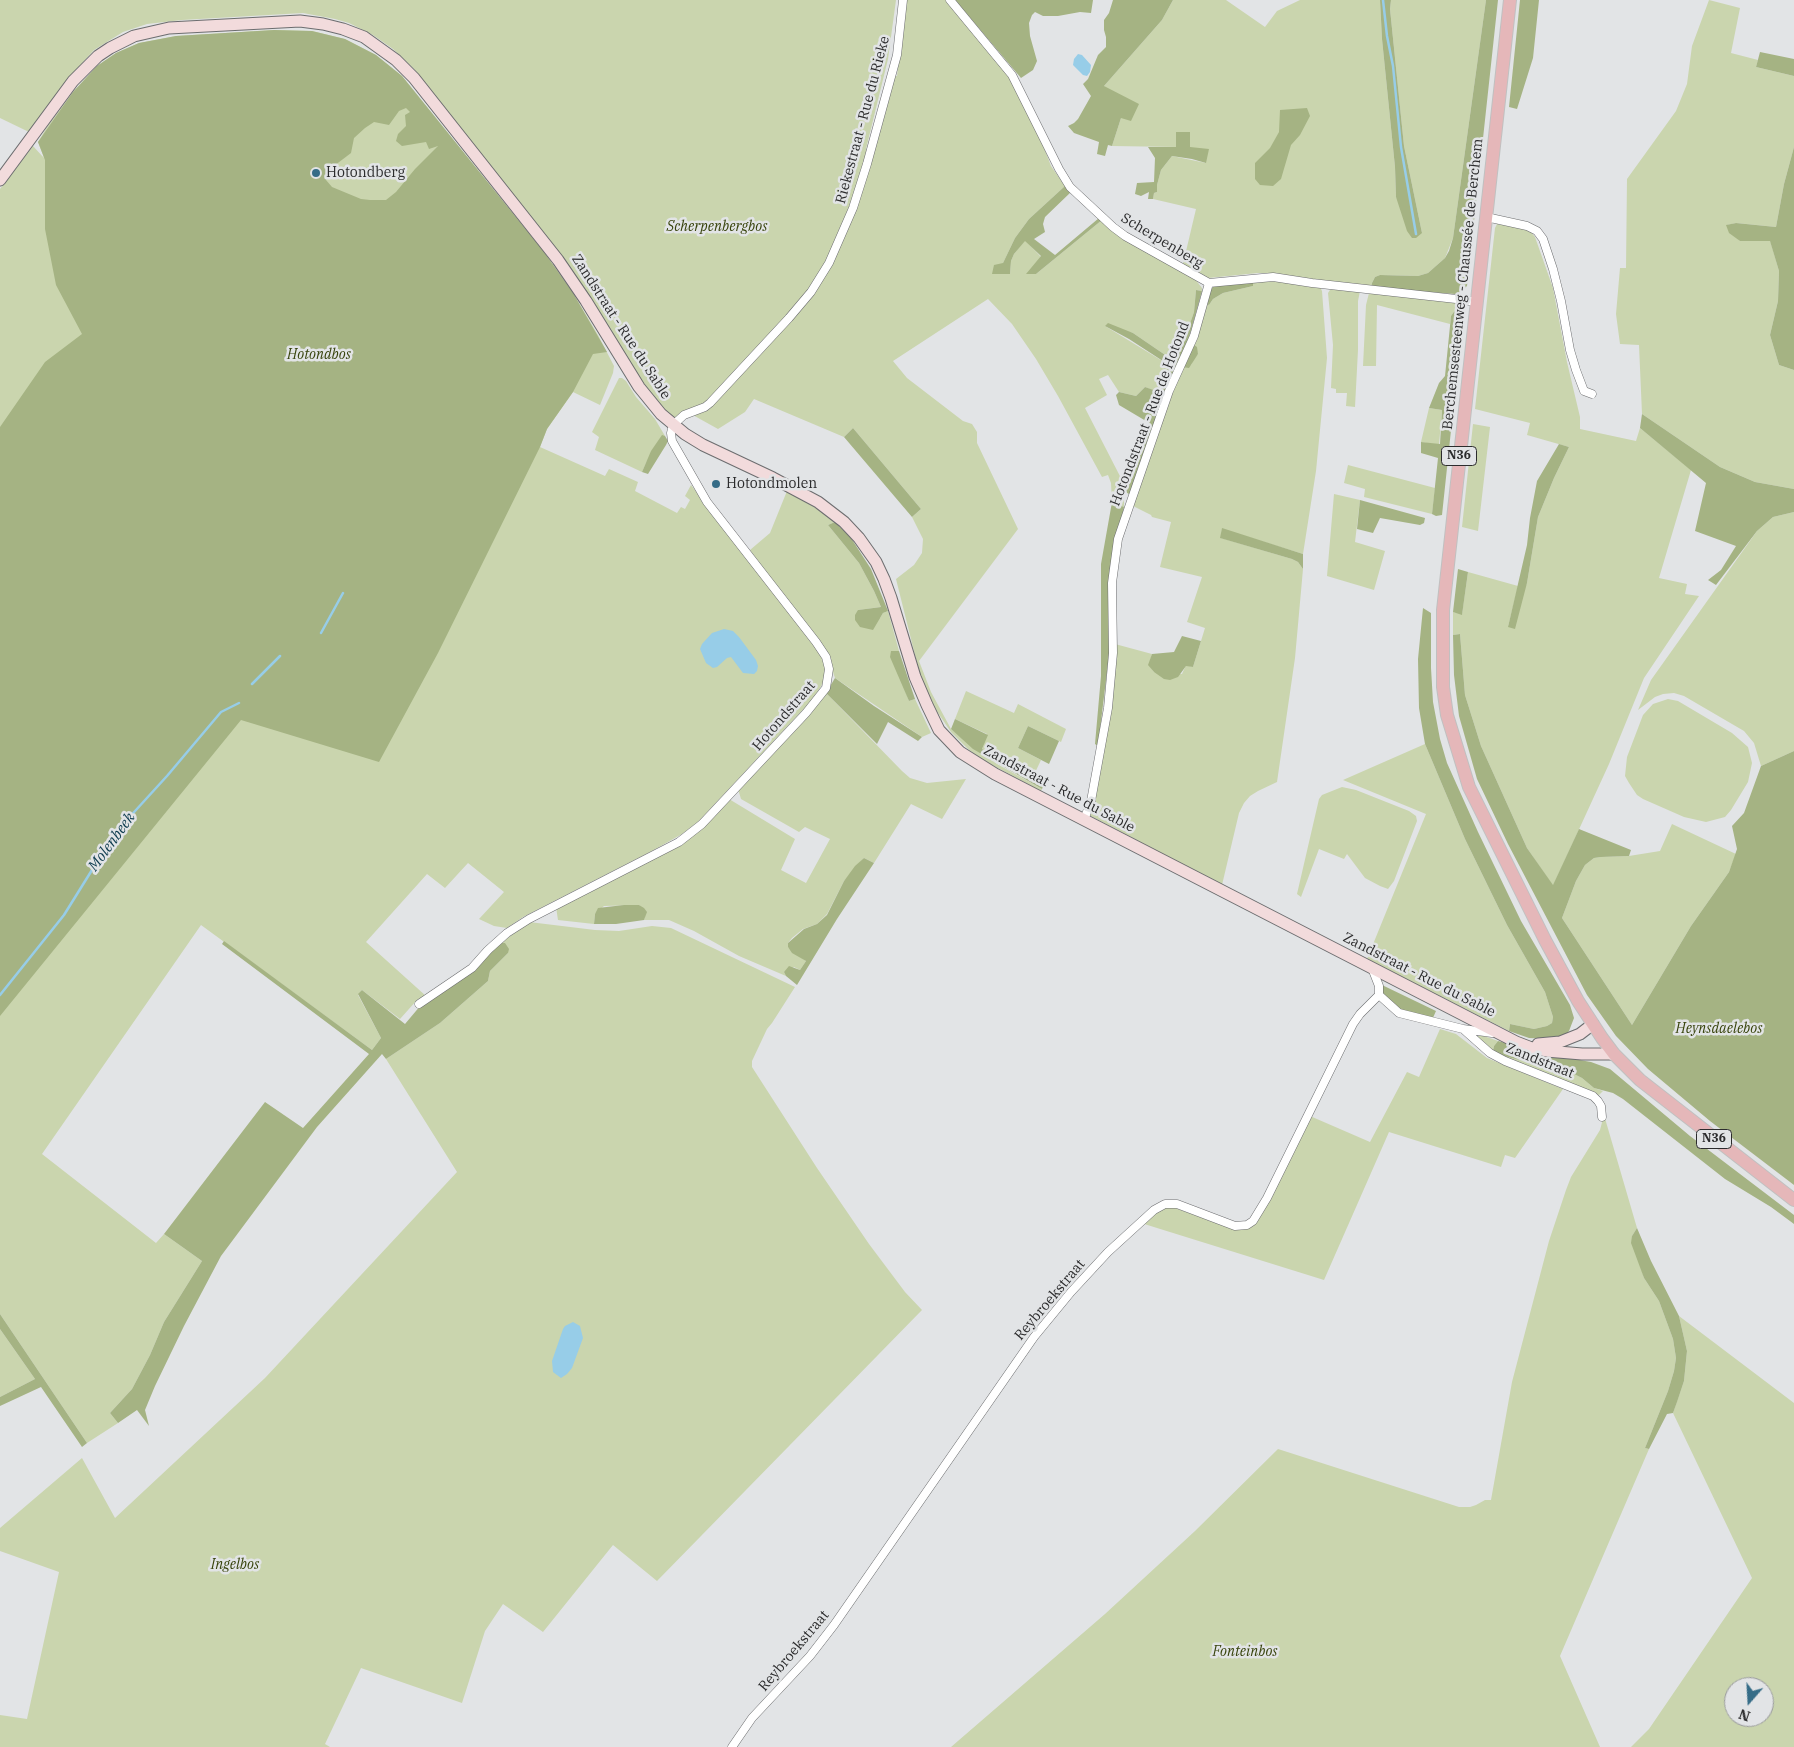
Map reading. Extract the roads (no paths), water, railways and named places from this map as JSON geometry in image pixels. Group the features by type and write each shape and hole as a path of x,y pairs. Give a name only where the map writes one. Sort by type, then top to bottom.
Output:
{"main road":[{"name":"Berchemsesteenweg - Chaussée de Berchem","path":"1510,0 1444,610 1443,671 1447,715 1469,787 1578,1001 1614,1054 1640,1080 1792,1198"},
{"name":"Zandstraat - Rue du Sable","path":"0,180 73,81 98,56 122,41 152,31 169,28 308,21 343,29 375,44 396,60 414,78 558,260 646,398 703,445 811,498 844,522 870,553 884,579 891,598 915,677 939,730 951,744 980,766 1529,1047 1546,1051 1582,1054 1614,1054"},
{"name":"Zandstraat - Rue du Sable","path":"1502,1034 1538,1044 1548,1044 1560,1042 1580,1034 1593,1024"}],"street":[{"name":"Riekestraat - Rue du Rieke","path":"676,422 688,412 702,408 710,403 798,308 821,279 853,208 867,164 897,55 904,0"},
{"name":"Scherpenberg","path":"950,0 1012,75 1070,187 1112,227 1125,236 1209,283 1273,277 1312,283 1456,298 1476,302"},
{"path":"1486,217 1527,226 1537,230 1543,239 1553,269 1576,370 1584,391 1592,394"},
{"name":"Hotondstraat - Rue de Hotond","path":"1084,820 1091,801 1108,708 1113,653 1112,583 1118,539 1170,391 1194,336 1209,283"},
{"name":"Hotondstraat","path":"419,1004 472,968 488,950 529,919 679,842 702,824 806,713 826,688 829,669 826,657 707,502 672,441 671,434 676,422"},
{"path":"1372,968 1379,986 1378,995"},
{"name":"Zandstraat","path":"1378,995 1399,1013 1463,1029 1502,1034"},
{"name":"Reybroekstraat","path":"732,1747 752,1718 818,1646 1023,1352 1071,1292 1108,1252 1154,1210 1164,1204 1177,1204 1235,1226 1247,1225 1253,1221 1268,1198 1354,1024 1360,1014 1378,995"},
{"name":"Zandstraat","path":"1463,1029 1490,1054 1593,1096 1601,1106 1602,1117"}],"water":[{"path":"1078,54 1082,55 1091,65 1087,76 1083,75 1073,65 1074,59"},
{"path":"724,629 733,631 756,660 758,666 754,674 743,673 731,657 713,668 706,663 700,649 702,644 712,633"},
{"path":"573,1322 580,1326 583,1338 572,1368 561,1378 553,1372 552,1361 563,1329"}],"waterway":[{"path":"1383,0 1393,66 1401,147 1416,234"},
{"name":"Molenbeek","path":"321,633 343,593"},
{"name":"Molenbeek","path":"252,684 280,656"},
{"name":"Molenbeek","path":"0,995 64,915 115,833 167,776 221,712 239,703"}],"place":[{"name":"Hotondberg","path":"316,173"},
{"name":"Hotondmolen","path":"716,484"}],"park label":[{"name":"Scherpenbergbos","path":"717,227"},
{"name":"Hotondbos","path":"319,355"},
{"name":"Heynsdaelebos","path":"1719,1029"},
{"name":"Ingelbos","path":"235,1565"},
{"name":"Fonteinbos","path":"1245,1652"}]}
